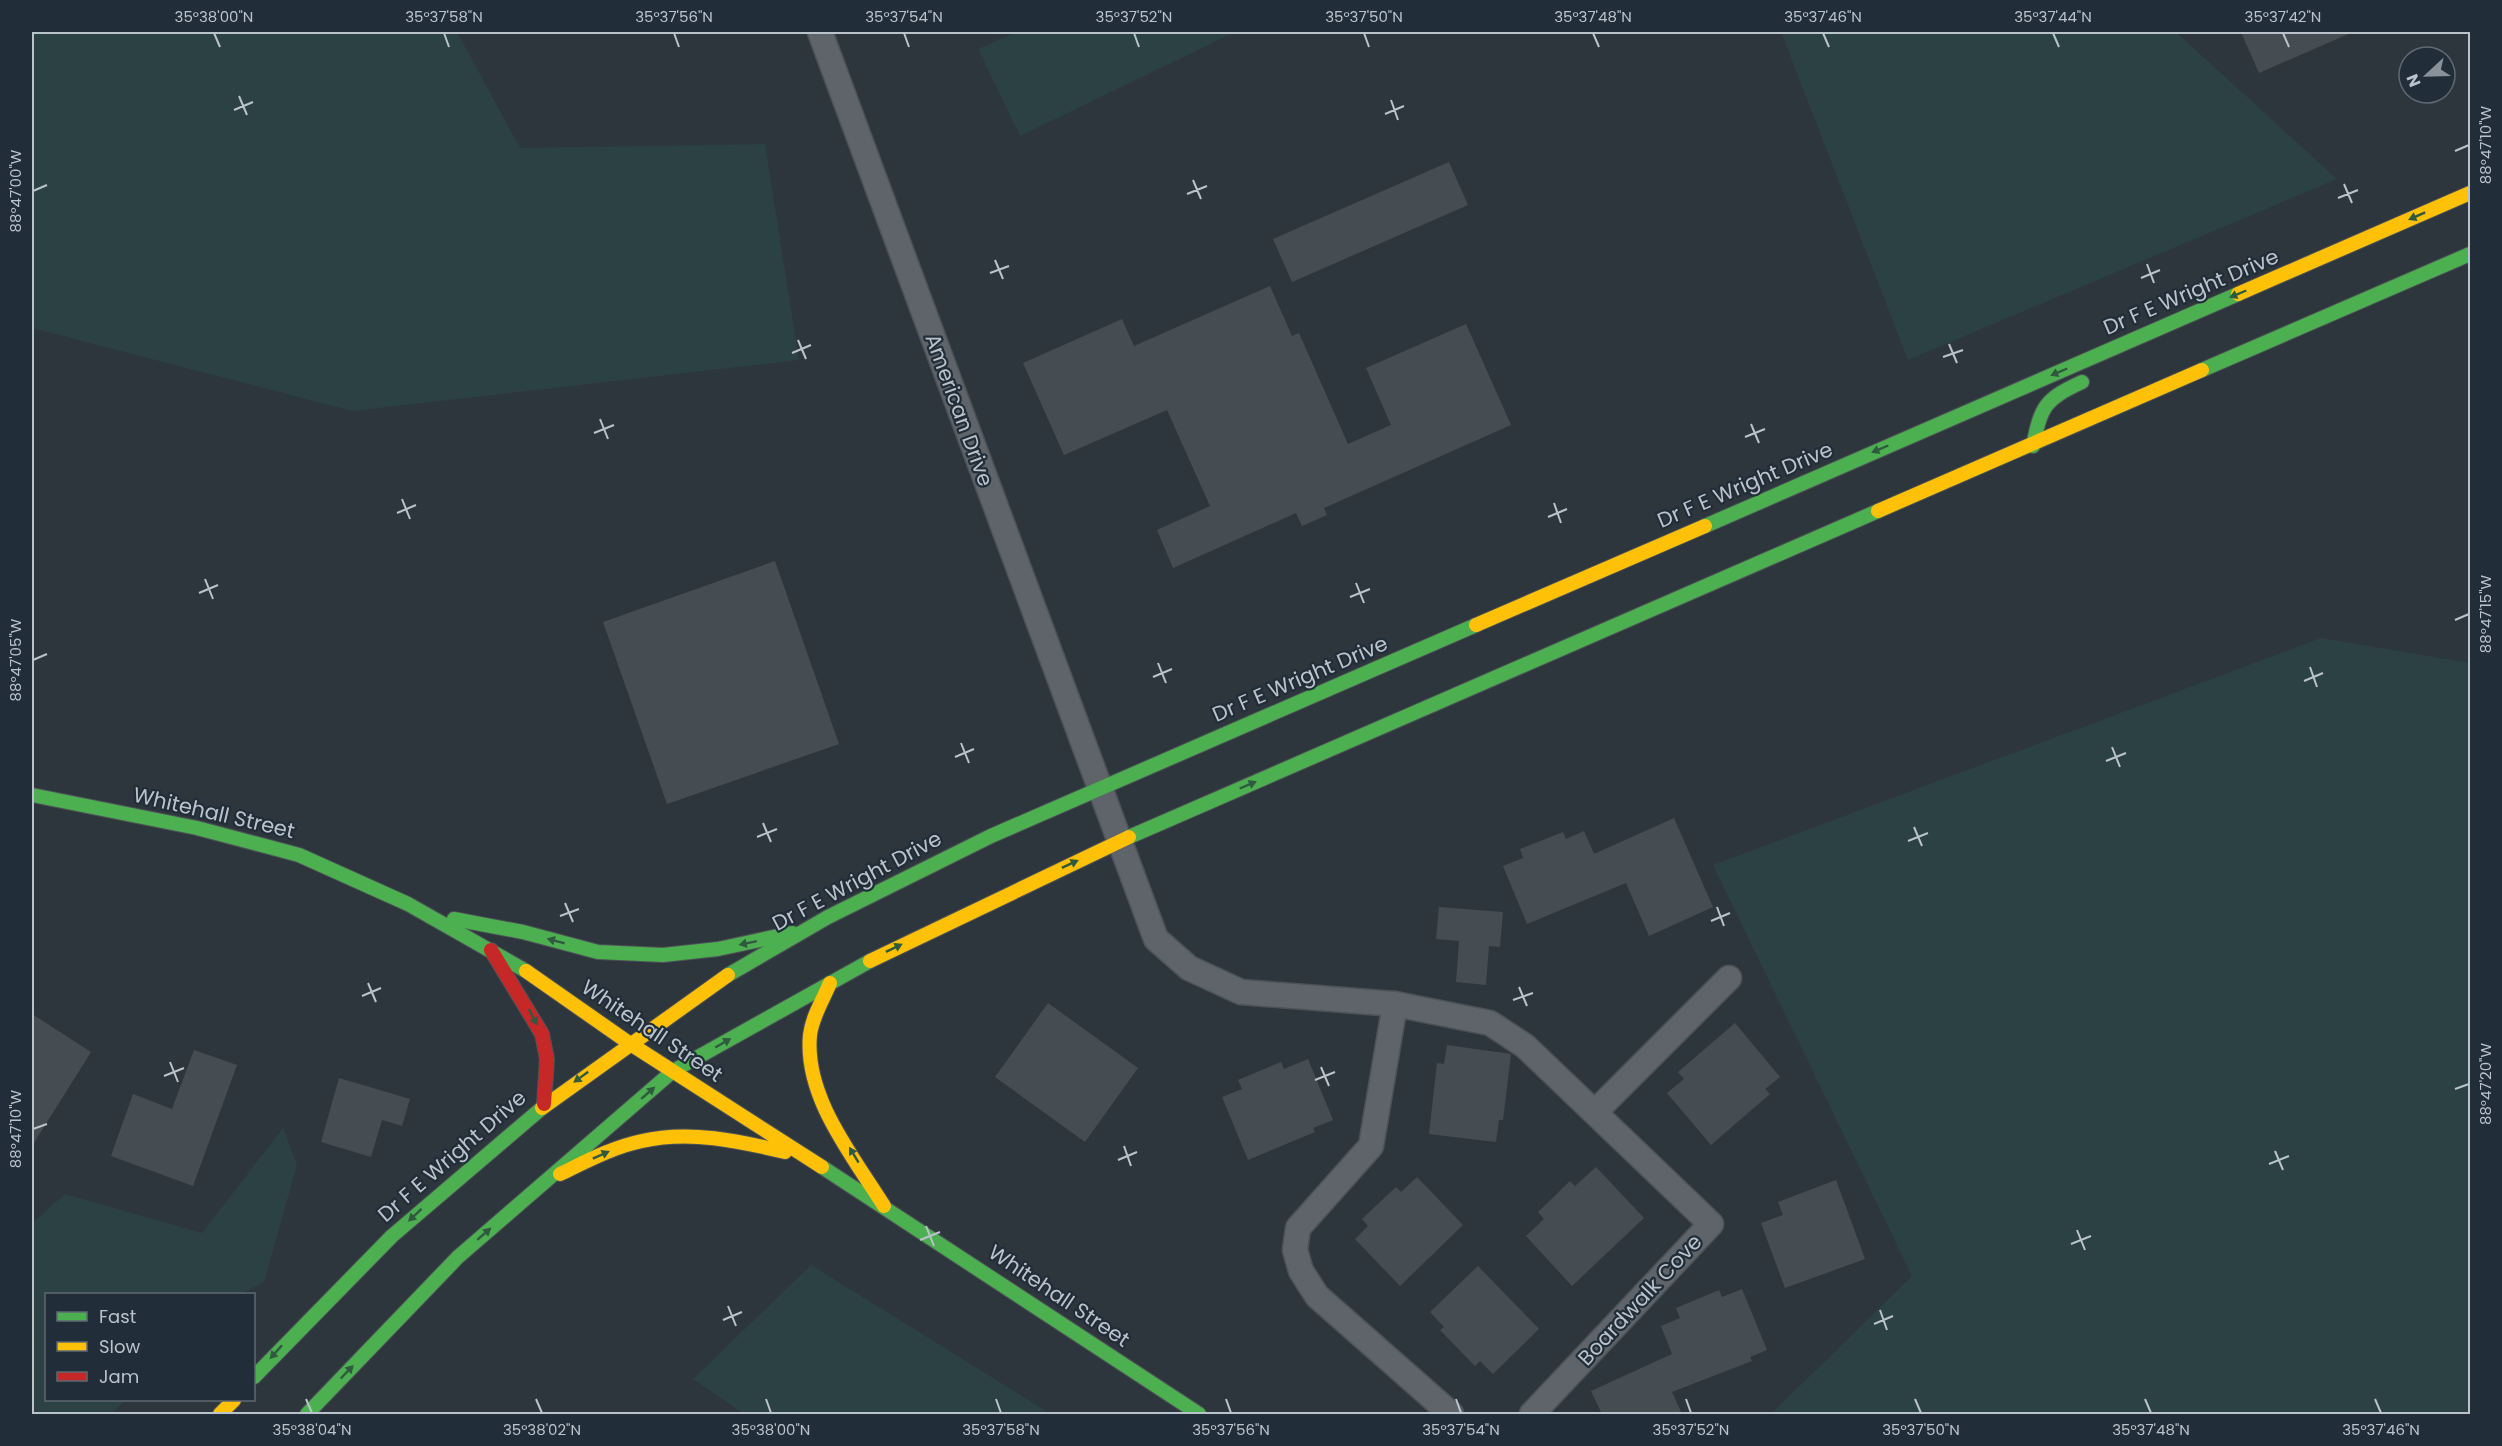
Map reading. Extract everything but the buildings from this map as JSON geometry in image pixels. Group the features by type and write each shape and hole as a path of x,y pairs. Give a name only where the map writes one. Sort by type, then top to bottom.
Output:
{"main road":[{"name":"Dr F E Wright Drive","path":"255,1376 362,1263 453,1179 544,1104 732,972 805,930 991,836 2470,193"},
{"path":"307,1414 458,1257 672,1071 882,954 1118,842 2470,254"},
{"path":"2153,344 2165,326"},
{"path":"2033,446 2041,407 2049,397 2092,378"},
{"name":"Whitehall Street","path":"32,795 197,828 299,855 425,913 515,963 629,1043 884,1206 1199,1414"},
{"path":"425,913 523,932 598,952 663,955 718,950 805,930"},
{"path":"491,950 542,1034 547,1059 544,1104"},
{"path":"830,983 810,1033 810,1052 815,1079 833,1121 884,1206"},
{"path":"548,1179 609,1151 654,1138 693,1136 756,1145 807,1157"},
{"path":"220,1414 233,1401"}],"street":[{"name":"American Drive","path":"820,32 1099,789"},
{"name":"Boardwalk Cove","path":"1099,789 1156,939 1189,968 1240,992 1395,1004 1490,1023 1525,1046 1711,1224 1532,1414"},
{"path":"1595,1112 1729,978"},
{"path":"1395,1004 1371,1146 1298,1228 1295,1250 1301,1271 1317,1296 1451,1414"}],"green space":[{"path":"32,32 457,32 520,148 765,144 799,360 352,411 32,328"},
{"path":"1016,32 1235,32 1020,136 978,49"},
{"path":"1781,32 2176,32 2337,179 1908,360"},
{"path":"2321,638 2470,663 2470,1414 1771,1414 1912,1276 1713,865"},
{"path":"283,1128 297,1165 264,1282 243,1293 45,1293 45,1401 124,1401 112,1414 32,1414 32,1223 65,1194 202,1233"},
{"path":"811,1265 1051,1414 744,1414 693,1379"}],"traffic: fast":[{"path":"2202,370 2470,254"},
{"path":"1705,526 2238,294"},
{"path":"2033,446 2042,413 2047,405 2052,399 2082,382"},
{"path":"1129,837 1878,511"},
{"path":"728,975 828,917 991,836 1476,625"},
{"path":"32,795 197,828 299,855 408,904 526,971"},
{"path":"454,919 523,932 598,952 663,955 718,949 792,933"},
{"path":"307,1414 458,1257 673,1071 870,961"},
{"path":"255,1376 392,1236 542,1108"},
{"path":"822,1167 1199,1414"}],"traffic: slow":[{"path":"2238,294 2470,193"},
{"path":"1878,511 2202,370"},
{"path":"1476,625 1705,526"},
{"path":"870,961 1129,837"},
{"path":"526,971 629,1043"},
{"path":"542,1108 728,975"},
{"path":"830,983 811,1028 810,1058 815,1081 833,1125 884,1206"},
{"path":"629,1043 822,1167"},
{"path":"560,1174 621,1147 660,1138 714,1138 785,1152"},
{"path":"220,1414 233,1401"}],"traffic: jam":[{"path":"491,950 542,1034 547,1059 544,1104"}]}
